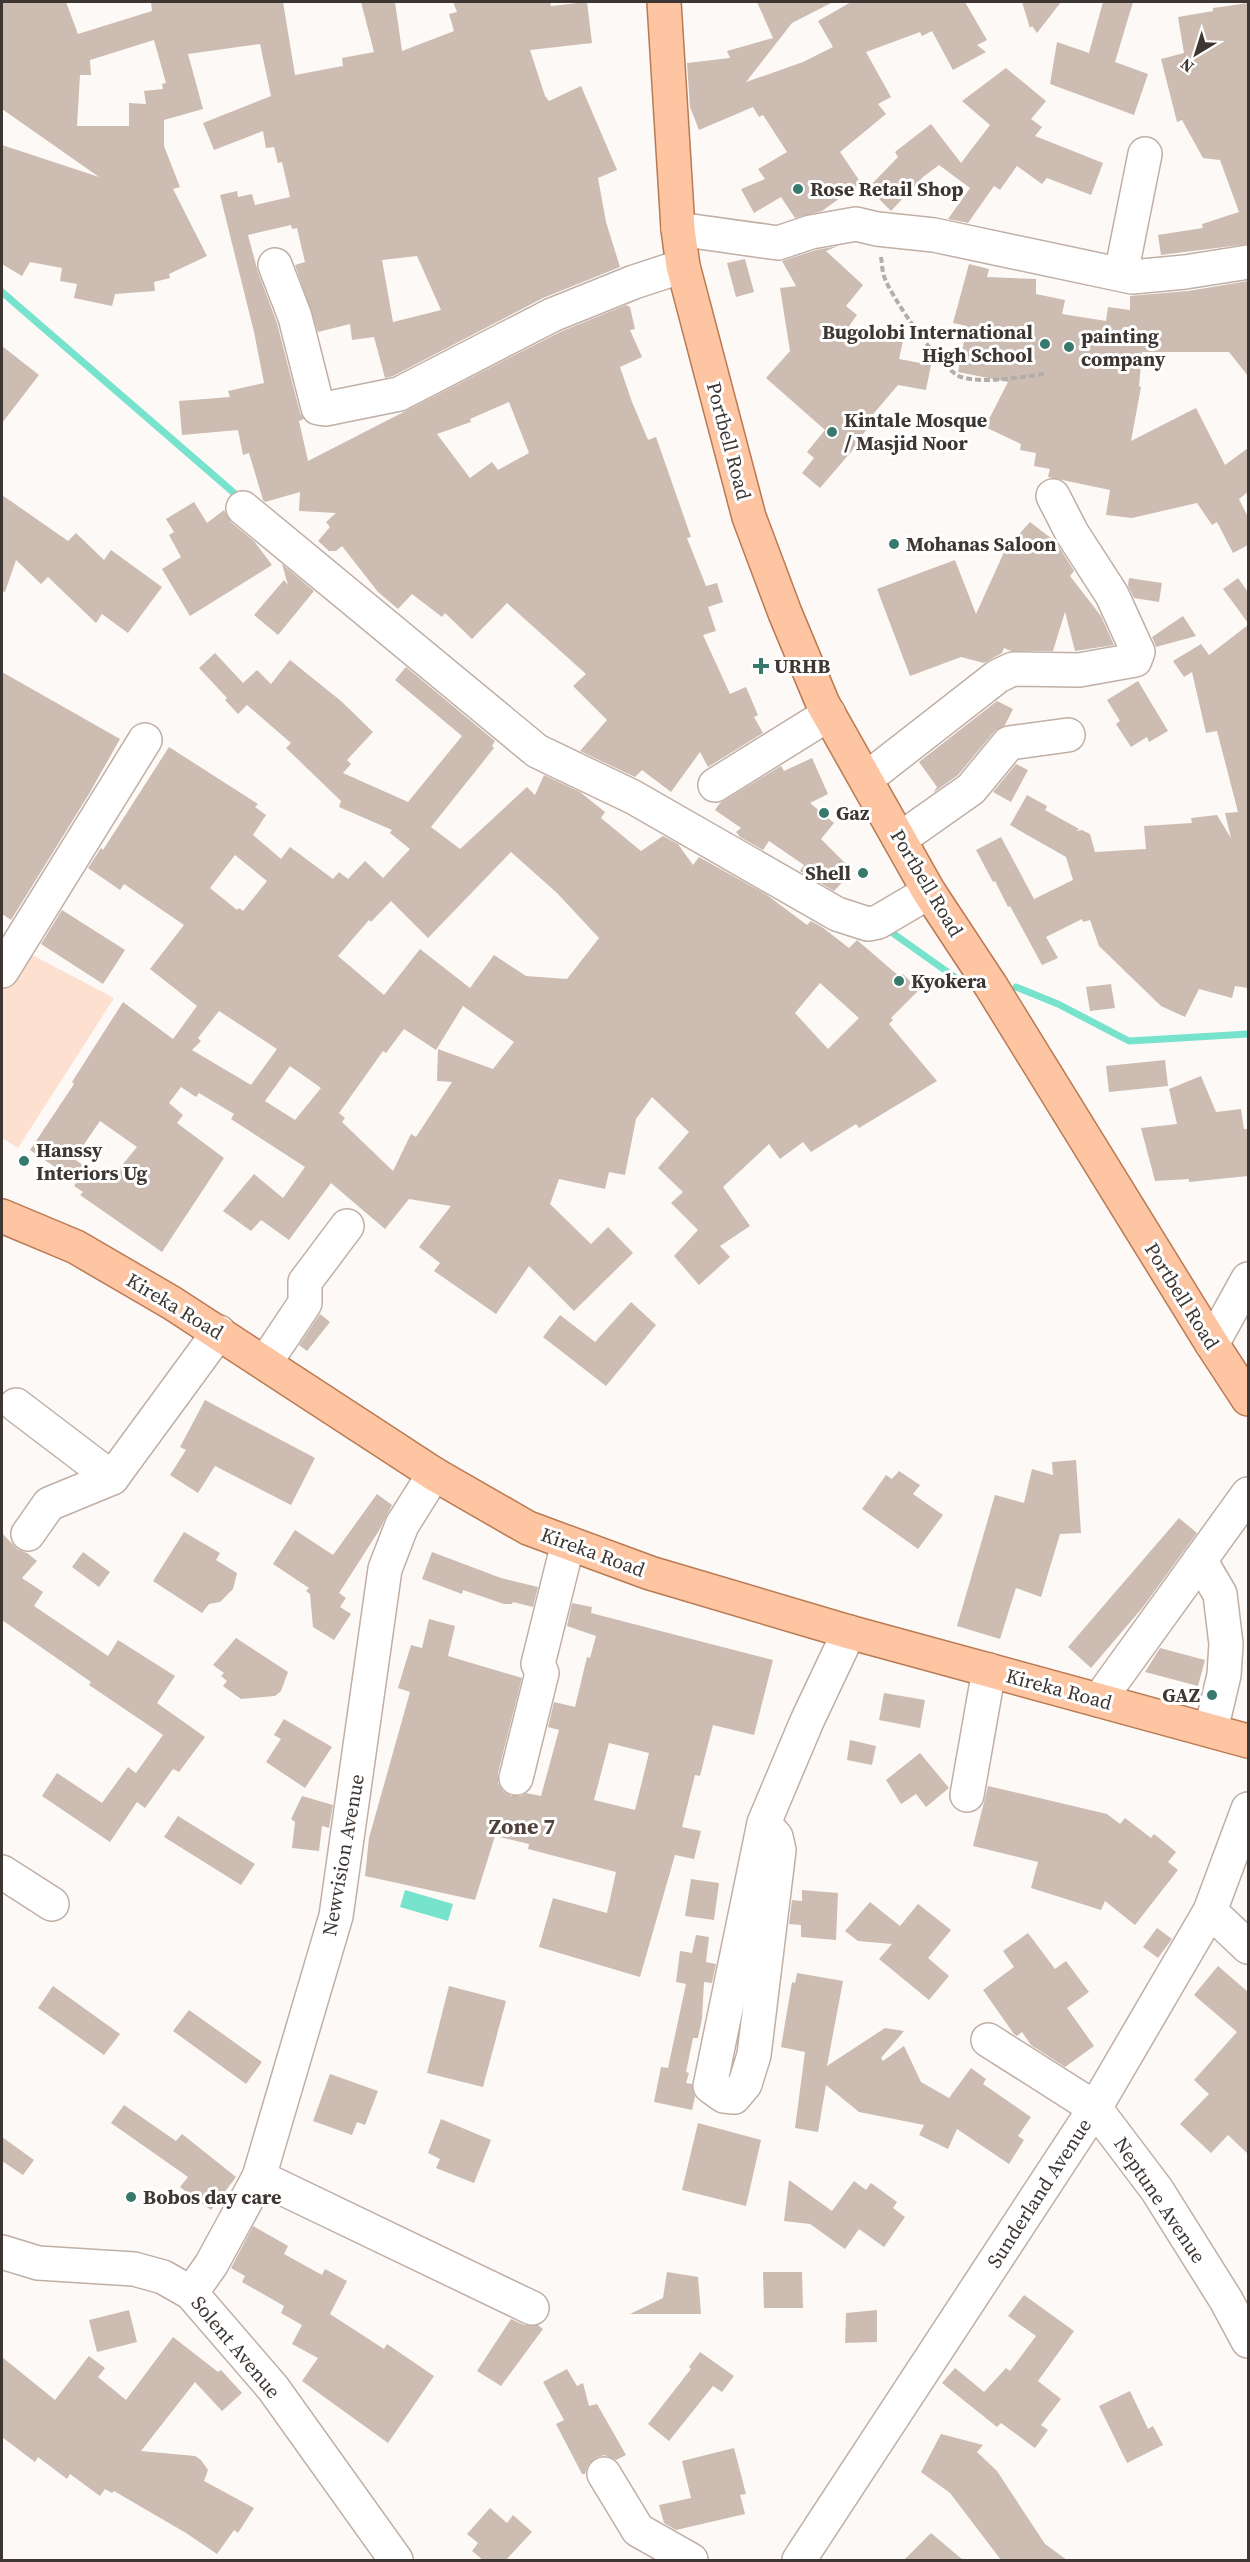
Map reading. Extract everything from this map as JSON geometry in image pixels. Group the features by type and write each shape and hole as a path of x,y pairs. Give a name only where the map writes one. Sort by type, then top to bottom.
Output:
{"main road":[{"name":"Portbell Road","path":"664,2 678,229 683,266 749,517 785,613 829,714 929,892 991,986 1248,1399"},
{"name":"Kireka Road","path":"2,1215 76,1247 219,1332 434,1474 528,1528 650,1573 849,1632 1248,1741"}],"street":[{"path":"1121,274 1145,154"},
{"path":"678,229 778,243 810,232 856,224 877,229 934,235 1132,277 1248,262"},
{"path":"275,265 295,317 318,408 325,409 399,394 552,315 634,282 683,266"},
{"path":"866,779 1006,672 1013,669 1091,669 1135,660 1138,657 1138,652 1112,595 1072,533 1053,496"},
{"path":"243,508 537,751 633,797 837,914 868,924 878,922 929,892"},
{"path":"715,784 829,714"},
{"path":"900,839 971,789 1009,743 1068,735"},
{"path":"2,971 145,740"},
{"path":"265,1363 305,1304 305,1282 347,1226"},
{"path":"1212,1344 1248,1279"},
{"path":"28,1534 48,1504 112,1478 219,1332"},
{"path":"16,1405 112,1478"},
{"name":"Newvision Avenue","path":"191,2293 211,2265 259,2177 336,1916 385,1569 402,1525 434,1474"},
{"path":"1099,1700 1248,1494"},
{"path":"516,1778 542,1673 538,1664 568,1543"},
{"path":"1200,1560 1220,1594 1226,1644 1224,1675 1211,1730"},
{"path":"747,1981 764,1823 807,1721 849,1632"},
{"path":"967,1795 990,1670"},
{"name":"Sunderland Avenue","path":"799,2560 1095,2108 1210,1911 1248,1809"},
{"path":"2,1872 52,1904"},
{"path":"1210,1911 1248,1947"},
{"name":"Neptune Avenue","path":"988,2040 1095,2108 1157,2190 1226,2300 1248,2341"},
{"path":"259,2177 532,2308"},
{"name":"Solent Avenue","path":"2,2252 38,2263 134,2269 163,2277 191,2293 273,2388 396,2560"},
{"path":"604,2474 638,2530 691,2560"}],"path":[{"path":"877,229 884,277 909,319 933,352 959,376 981,380 1044,374"}],"shaded area":[{"path":"2,939 114,998 18,1148 2,1138"},
{"path":"405,1890 453,1904 448,1921 400,1907"}],"building":[{"path":"2,2 66,2 78,34 152,11 151,2 283,2 295,75 343,66 342,58 374,52 361,2 395,2 402,51 454,31 449,14 457,12 453,2 550,2 551,6 587,2 592,43 530,50 545,96 549,101 581,86 617,170 598,178 606,222 620,267 543,298 393,376 385,378 374,337 352,340 350,324 318,332 295,265 305,262 297,228 292,229 291,225 248,235 258,272 277,323 300,413 304,419 299,421 308,461 560,332 626,305 630,307 635,329 630,330 642,357 620,367 648,440 656,437 691,537 687,538 706,586 717,583 723,602 708,607 716,631 703,635 730,694 746,687 758,715 754,717 763,733 708,767 700,752 671,792 642,770 635,777 580,751 607,720 573,686 586,674 507,603 472,639 445,613 442,617 412,594 398,609 378,592 342,546 336,551 329,551 318,541 330,527 326,522 336,513 299,511 300,492 265,502 263,500 249,453 243,455 238,430 182,435 179,401 230,397 228,391 264,383 254,332 220,195 237,191 238,197 252,194 255,205 290,197 282,162 278,163 274,147 266,148 263,131 214,150 203,123 271,96 260,44 188,54 203,109 164,120 164,146 180,187 173,189 207,256 169,274 170,278 154,282 155,291 115,294 112,306 74,298 77,284 60,281 62,268 30,262 22,276 2,264 2,145 99,177 2,109","holes":["154,40 166,83 162,84 163,89 144,91 146,104 129,103 129,126 77,126 80,75 91,75 90,60","417,256 441,310 393,322 382,260","509,402 529,453 498,470 492,462 470,478 437,434 471,422 470,419"]},
{"path":"757,2 833,2 792,23 746,82 803,62 833,47 818,21 851,2 965,2 987,40 977,45 986,52 953,70 932,31 922,36 920,32 866,52 891,97 878,104 886,114 840,152 861,183 822,211 795,218 781,197 754,213 741,189 765,179 758,169 787,152 763,115 759,117 753,107 699,130 690,107 687,63 730,58 727,51 773,38"},
{"path":"1022,2 1061,2 1037,33 1032,26 1030,28"},
{"path":"1103,2 1133,2 1115,62 1148,74 1134,115 1050,84 1057,42 1089,53"},
{"path":"1248,3 1248,244 1161,255 1158,235 1203,228 1202,224 1239,212 1220,160 1203,158 1182,120 1177,122 1161,59 1184,53 1178,17 1213,11 1213,8"},
{"path":"1006,68 1046,101 1031,119 1042,127 1035,136 1103,163 1091,195 1047,178 1042,184 1017,166 1000,190 994,186 968,223 948,219 970,188 939,165 923,177 891,211 868,188 898,157 895,152 931,124 961,163 990,125 962,101"},
{"path":"838,246 826,251 863,285 846,306 857,315 849,326 904,336 899,359 931,365 926,390 898,385 869,419 872,421 851,452 820,488 802,473 814,458 807,452 825,430 766,378 790,351 780,288 796,286 782,261 816,250"},
{"path":"745,259 754,292 736,297 727,263"},
{"path":"969,264 989,269 987,277 1036,279 1036,294 1065,300 1062,314 1106,321 1108,307 1130,310 1130,296 1188,291 1248,281 1248,376 1229,352 1142,352 1139,386 1141,387 1131,441 1196,408 1225,465 1248,448 1248,492 1239,499 1248,517 1248,545 1233,553 1217,522 1212,525 1197,503 1132,518 1106,515 1110,490 1048,477 1050,469 1034,466 1036,453 1020,450 1021,444 985,427 1008,382 958,372 967,326 953,323"},
{"path":"2,346 39,375 2,423"},
{"path":"2,495 68,541 76,533 104,560 111,550 162,587 128,633 102,614 96,623 48,577 41,584 16,560 5,592 2,591"},
{"path":"194,502 207,523 224,510 231,522 254,541 272,565 190,616 162,569 181,557 169,535 174,532 166,519"},
{"path":"1030,522 1056,542 1074,571 1070,576 1101,616 1114,645 1075,651 1065,612 1053,651 1011,651 1004,648 1002,653 984,663 961,657 910,676 877,589 955,560 976,614 1005,550"},
{"path":"282,564 314,591 278,635 254,615 284,580 288,585"},
{"path":"1129,578 1162,583 1159,602 1134,598 1128,586"},
{"path":"1238,578 1248,592 1248,623 1223,589"},
{"path":"1183,616 1196,636 1156,647 1152,637"},
{"path":"1248,625 1248,988 1235,986 1232,998 1199,989 1185,1017 1161,1006 1099,946 1090,920 1083,922 1082,919 1046,937 1058,958 1042,965 976,850 1001,837 1034,899 1073,880 1066,857 1010,825 1027,795 1047,806 1045,810 1079,829 1076,831 1082,830 1090,834 1095,852 1146,849 1144,826 1192,823 1191,818 1217,815 1231,838 1225,813 1238,812 1217,731 1206,733 1192,672 1184,677 1173,661 1201,644 1209,655"},
{"path":"215,653 243,683 257,670 271,684 290,660 341,701 373,732 347,760 351,764 343,773 408,802 462,736 395,680 406,667 495,741 492,746 494,748 431,827 460,849 527,787 535,795 544,775 580,792 605,812 601,818 641,851 663,836 678,844 693,865 699,857 767,895 807,925 811,921 822,927 849,948 857,940 900,977 903,974 919,990 891,1018 893,1020 889,1024 937,1081 859,1128 856,1124 811,1152 803,1142 780,1159 769,1144 723,1187 750,1226 720,1246 730,1257 699,1285 674,1256 698,1230 671,1203 683,1192 658,1168 689,1132 652,1097 636,1119 625,1175 609,1172 605,1189 559,1179 550,1204 591,1244 608,1227 633,1253 574,1311 529,1266 496,1314 434,1271 440,1263 419,1247 451,1206 409,1199 385,1229 331,1183 289,1240 261,1220 251,1231 223,1211 254,1174 283,1198 305,1167 231,1119 234,1114 199,1093 196,1097 181,1087 169,1103 183,1115 177,1123 224,1158 162,1252 80,1195 83,1192 74,1186 77,1182 30,1150 74,1084 72,1082 123,1002 173,1039 197,1006 150,969 184,925 124,884 120,890 88,868 101,848 103,850 169,747 258,804 255,807 266,815 253,835 281,859 290,847 333,879 339,872 348,879 365,861 383,878 410,849 390,833 392,830 339,807 341,801 286,748 291,743 247,705 238,714 225,700 227,698 199,668","holes":["511,852 557,893 599,938 567,979 526,976 494,955 470,988 420,949 384,995 338,956 369,920 371,922 391,901 428,938","235,855 267,881 243,911 239,908 237,910 210,888","820,983 859,1018 828,1049 795,1013","463,1006 514,1042 493,1069 438,1049 437,1081 452,1082 416,1137 411,1134 393,1171 342,1122 345,1118 339,1113 383,1051 386,1053 404,1029 436,1050","219,1011 277,1049 251,1085 192,1050 201,1041 198,1038","290,1066 321,1088 295,1120 265,1101","100,1121 137,1147 108,1182 74,1159"]},
{"path":"2,672 120,739 89,794 11,920 2,914"},
{"path":"1138,681 1168,731 1149,742 1147,737 1131,747 1116,724 1120,721 1107,700"},
{"path":"997,701 1013,709 1005,725 995,731 958,775 933,793 937,787 919,762"},
{"path":"812,758 828,794 810,803 834,823 821,839 853,871 834,891 800,871 804,865 769,841 763,850 740,837 736,832 741,828 715,810 720,803 781,766 784,771"},
{"path":"1016,764 1028,770 1011,802 993,792"},
{"path":"62,910 125,950 103,984 41,944"},
{"path":"1111,984 1115,1008 1090,1011 1086,987"},
{"path":"1165,1060 1168,1086 1109,1092 1106,1066"},
{"path":"1201,1076 1216,1112 1241,1109 1244,1129 1248,1129 1248,1176 1189,1182 1189,1179 1155,1181 1141,1128 1177,1124 1169,1089"},
{"path":"631,1302 656,1325 606,1386 543,1337 560,1315 595,1342"},
{"path":"320,1314 330,1322 307,1351 299,1345"},
{"path":"205,1400 315,1458 291,1505 215,1466 198,1493 170,1475 186,1450 180,1447"},
{"path":"1076,1460 1081,1533 1060,1534 1041,1597 1016,1588 1000,1639 957,1626 995,1495 1024,1503 1032,1469 1053,1475 1052,1462"},
{"path":"899,1471 920,1485 913,1494 943,1515 918,1549 862,1509 886,1475 892,1479"},
{"path":"377,1494 392,1505 380,1529 339,1593 346,1598 340,1607 351,1614 334,1640 313,1627 310,1594 306,1591 309,1588 273,1564 295,1530 333,1555"},
{"path":"1179,1518 1197,1533 1143,1607 1091,1668 1068,1647"},
{"path":"184,1532 220,1553 216,1560 237,1573 233,1589 220,1602 209,1604 202,1613 153,1581"},
{"path":"2,1533 17,1549 37,1561 22,1578 43,1592 34,1606 108,1656 118,1640 175,1676 157,1703 205,1737 179,1772 173,1769 145,1808 137,1802 110,1842 42,1796 57,1773 102,1803 128,1767 136,1773 163,1735 89,1685 91,1682 2,1620"},
{"path":"83,1552 110,1572 99,1587 72,1567"},
{"path":"432,1552 501,1578 538,1587 533,1607 513,1602 504,1604 463,1590 462,1594 422,1579"},
{"path":"572,1603 592,1607 591,1613 773,1660 754,1735 713,1725 700,1776 695,1775 682,1827 701,1831 694,1859 675,1855 640,1977 539,1947 553,1898 607,1913 616,1872 528,1849 529,1844 495,1836 475,1900 365,1876 369,1838 410,1692 398,1688 411,1645 422,1648 429,1619 455,1626 448,1656 522,1678 498,1773 498,1783 503,1791 511,1796 521,1796 526,1793 541,1796 559,1730 548,1727 554,1702 575,1707 587,1657 590,1658 596,1636 567,1626","holes":["609,1743 649,1753 635,1810 594,1800"]},
{"path":"236,1638 288,1672 281,1691 275,1696 241,1699 223,1686 227,1681 221,1676 224,1673 213,1665"},
{"path":"1160,1648 1205,1660 1198,1686 1145,1672"},
{"path":"884,1693 925,1700 920,1728 879,1720"},
{"path":"284,1719 332,1747 305,1788 266,1762 281,1739 274,1735"},
{"path":"850,1740 876,1746 872,1765 847,1760"},
{"path":"920,1753 949,1788 926,1807 916,1794 901,1804 886,1780"},
{"path":"988,1786 1107,1814 1120,1824 1125,1818 1151,1838 1154,1834 1176,1852 1168,1862 1178,1870 1135,1925 1105,1901 1101,1910 1031,1888 1038,1862 973,1846"},
{"path":"302,1796 333,1805 329,1828 322,1826 319,1851 292,1848 295,1822 291,1819"},
{"path":"178,1816 255,1864 241,1885 164,1837"},
{"path":"691,1879 719,1883 714,1920 685,1916"},
{"path":"802,1890 838,1893 836,1940 801,1937 801,1925 789,1924 792,1900 802,1901"},
{"path":"870,1902 900,1926 918,1904 951,1930 928,1958 949,1976 929,2000 879,1959 892,1944 858,1941 845,1931"},
{"path":"1157,1928 1172,1939 1158,1958 1143,1947"},
{"path":"1028,1933 1055,1969 1066,1961 1089,1992 1067,2008 1094,2046 1065,2067 1031,2045 1022,2032 1017,2036 1014,2034 983,1990 1014,1967 1003,1951"},
{"path":"696,1935 709,1937 706,1962 716,1964 712,1983 704,1982 702,2019 698,2038 693,2038 686,2072 689,2073 686,2083 692,2084 695,2097 692,2110 654,2102 661,2067 668,2068 686,1984 676,1982 680,1951 692,1953"},
{"path":"1218,1966 1248,1992 1248,2154 1228,2135 1211,2153 1180,2124 1209,2094 1194,2080 1237,2032 1194,1995"},
{"path":"797,1973 843,1981 827,2066 885,2028 904,2031 881,2058 883,2061 904,2046 921,2082 949,2098 971,2068 986,2079 983,2084 1031,2117 1018,2136 1024,2140 1009,2164 957,2129 948,2149 919,2135 924,2125 859,2112 826,2085 818,2132 795,2128 805,2052 781,2047 792,1982 795,1983"},
{"path":"53,1986 120,2034 104,2055 38,2008"},
{"path":"449,1986 506,2001 483,2087 427,2073"},
{"path":"189,2010 262,2062 246,2084 173,2031"},
{"path":"330,2074 378,2091 365,2125 357,2122 352,2135 313,2121"},
{"path":"124,2105 176,2141 182,2134 236,2177 211,2210 180,2187 188,2177 111,2123"},
{"path":"441,2119 491,2140 474,2183 436,2168 440,2159 428,2153"},
{"path":"698,2123 761,2140 746,2206 682,2190"},
{"path":"2,2137 34,2160 23,2175 2,2161"},
{"path":"789,2180 832,2211 854,2181 866,2190 871,2183 897,2202 893,2208 905,2217 884,2247 859,2229 845,2249 810,2224 784,2221"},
{"path":"253,2226 288,2246 284,2254 322,2275 325,2269 347,2281 330,2314 384,2349 387,2344 434,2376 388,2443 302,2381 318,2358 292,2344 302,2325 281,2313 284,2306 242,2282 245,2276 231,2268"},
{"path":"667,2272 698,2277 701,2314 630,2314 663,2298"},
{"path":"763,2272 802,2272 803,2308 764,2308"},
{"path":"1024,2295 1074,2331 1038,2381 1061,2399 1041,2425 1048,2430 1035,2448 1001,2423 997,2427 942,2383 955,2368 984,2392 1006,2368 1010,2371 1036,2336 1008,2316"},
{"path":"129,2310 137,2342 97,2352 89,2320"},
{"path":"877,2310 877,2342 845,2343 846,2313"},
{"path":"511,2319 524,2325 538,2325 543,2329 501,2386 477,2371"},
{"path":"173,2337 218,2372 221,2370 242,2393 222,2411 195,2382 141,2451 195,2456 208,2470 204,2481 254,2508 238,2533 234,2530 217,2554 114,2491 112,2493 105,2489 100,2496 70,2474 67,2479 38,2457 35,2462 2,2437 2,2357 55,2400 89,2356 105,2368 98,2377 126,2400"},
{"path":"700,2352 734,2376 722,2392 713,2386 669,2441 648,2424 691,2369 689,2367"},
{"path":"567,2369 577,2386 583,2383 589,2406 597,2404 626,2455 616,2460 604,2455 595,2458 588,2465 585,2474 582,2474 556,2424 564,2420 543,2382"},
{"path":"1130,2391 1148,2429 1153,2426 1163,2445 1127,2463 1099,2406"},
{"path":"941,2434 983,2445 977,2452 997,2471 1045,2544 1067,2560 1001,2560 950,2493 921,2472"},
{"path":"734,2448 746,2494 740,2495 745,2514 676,2530 664,2523 659,2505 691,2498 682,2461"},
{"path":"490,2508 507,2523 513,2515 532,2532 506,2560 483,2560 472,2551 478,2543 467,2534"},
{"path":"931,2533 963,2560 904,2560"}],"waterway":[{"path":"2,292 241,499"},
{"path":"887,929 963,983"},
{"path":"1016,987 1058,1004 1129,1041 1248,1034"}],"place":[{"name":"Rose Retail Shop","path":"798,189"},
{"name":"Bugolobi International High School","path":"1045,344"},
{"name":"painting company","path":"1069,347"},
{"name":"Kintale Mosque / Masjid Noor","path":"832,432"},
{"name":"Mohanas Saloon","path":"894,544"},
{"name":"URHB","path":"761,666"},
{"name":"Gaz","path":"824,813"},
{"name":"Shell","path":"863,873"},
{"name":"Kyokera","path":"899,981"},
{"name":"Hanssy Interiors Ug","path":"24,1161"},
{"name":"GAZ","path":"1212,1695"},
{"name":"Bobos day care","path":"131,2197"}],"district":[{"name":"Zone 7","path":"522,1826"}]}
